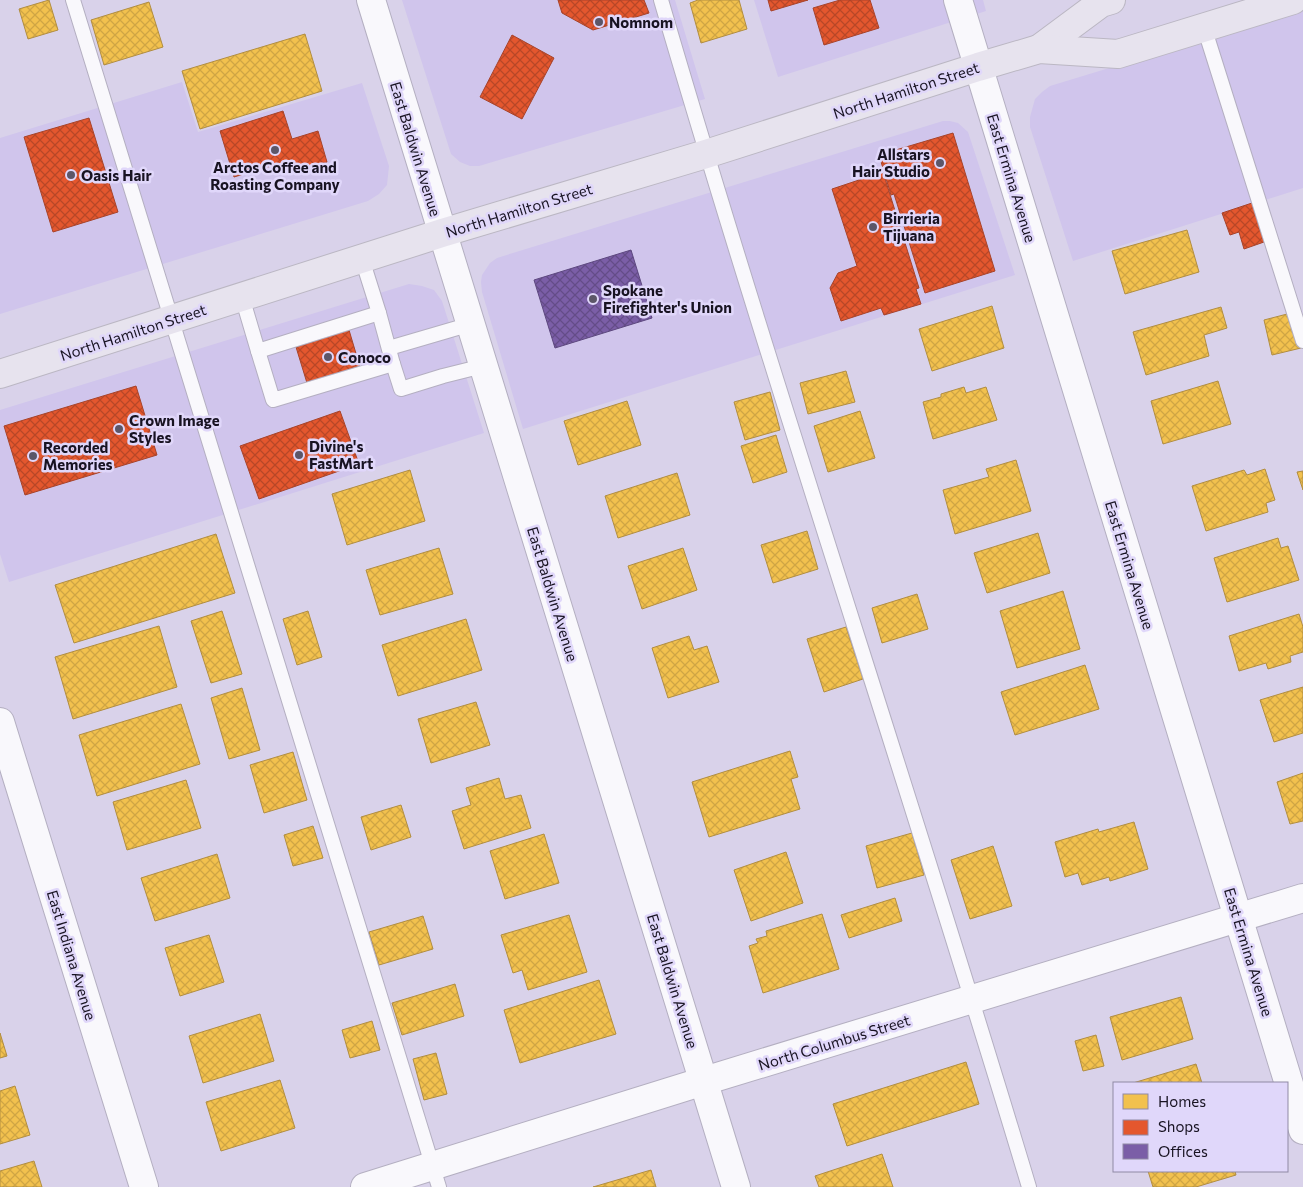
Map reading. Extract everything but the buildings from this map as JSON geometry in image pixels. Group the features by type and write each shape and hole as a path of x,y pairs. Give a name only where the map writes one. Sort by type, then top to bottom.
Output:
{"main road":[{"name":"North Hamilton Street","path":"1040,49 1101,3 1111,0"},
{"name":"North Hamilton Street","path":"0,374 442,233 706,154 1040,49 1118,54 1293,0"}],"street":[{"name":"East Baldwin Avenue","path":"371,0 736,1187"},
{"name":"East Ermina Avenue","path":"958,0 1303,1130"},
{"name":"East Indiana Avenue","path":"0,722 144,1187"},
{"name":"North Columbus Street","path":"365,1187 436,1177 704,1081 1303,898"}],"lane":[{"path":"73,0 436,1177"},
{"path":"661,0 706,154 973,1000 1029,1187"},
{"path":"1204,27 1303,342"},
{"path":"362,259 401,389 483,366"},
{"path":"242,297 273,400 394,364"},
{"path":"258,351 379,313"},
{"path":"389,348 470,324"}],"shaded area":[{"path":"402,0 675,0 705,99 479,166 470,166 460,162 451,154"},
{"path":"754,0 983,0 986,11 778,77"},
{"path":"1303,9 1303,188 1073,261 1030,127 1030,117 1035,99 1050,86"},
{"path":"182,82 198,132 362,83 389,166 387,185 379,194 368,201 0,314 0,138"},
{"path":"943,121 958,123 968,132 1015,275 523,429 482,292 482,275 490,263 497,258"},
{"path":"409,284 434,290 442,301 484,433 9,582 0,554 0,410"}],"place":[{"name":"Nomnom","path":"599,22"},
{"name":"Arctos Coffee and Roasting Company","path":"275,150"},
{"name":"Allstars Hair Studio","path":"940,163"},
{"name":"Oasis Hair","path":"71,175"},
{"name":"Birrieria Tijuana","path":"873,227"},
{"name":"Spokane Firefighter's Union","path":"593,299"},
{"name":"Conoco","path":"328,357"},
{"name":"Crown Image Styles","path":"119,429"},
{"name":"Divine's FastMart","path":"299,455"},
{"name":"Recorded Memories","path":"33,456"}]}
